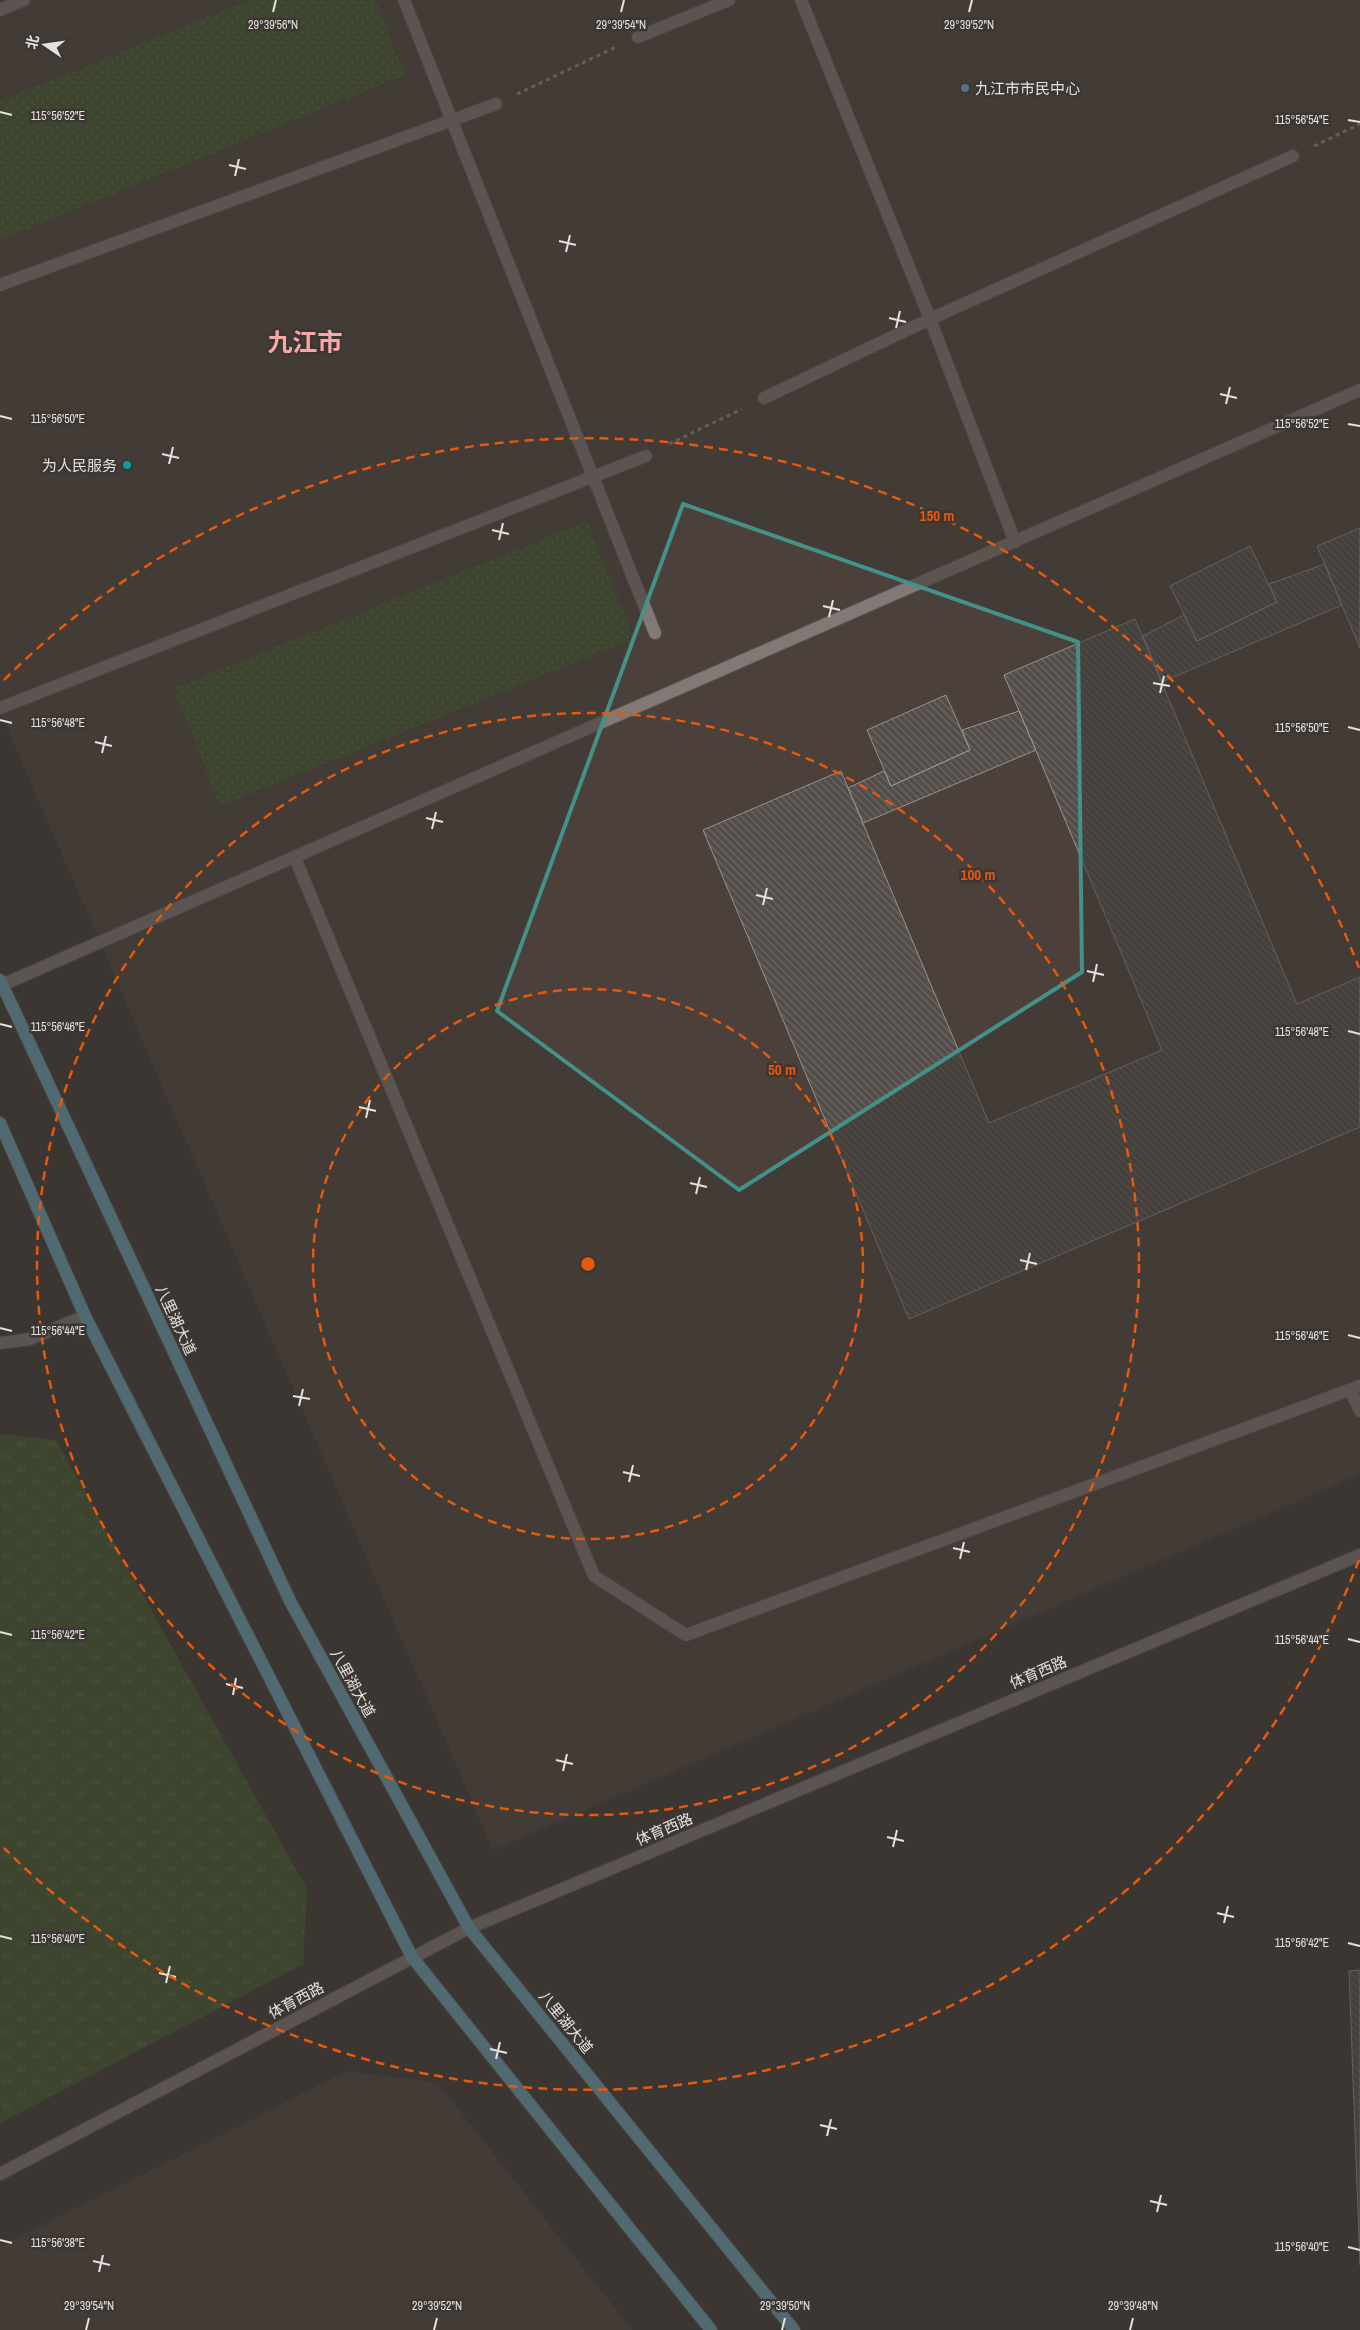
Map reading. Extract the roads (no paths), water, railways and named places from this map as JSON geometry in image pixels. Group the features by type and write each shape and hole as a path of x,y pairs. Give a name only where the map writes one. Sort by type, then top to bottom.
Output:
{"main road":[{"name":"八里湖大道","path":"1,982 290,1601 469,1928 794,2330"},
{"path":"0,1123 85,1316 412,1957 711,2330"}],"street":[{"path":"0,10 24,0"},
{"path":"404,0 450,121 594,476 655,633"},
{"path":"638,37 729,0"},
{"path":"801,0 930,319 1015,542"},
{"path":"0,285 496,104"},
{"path":"764,398 930,319 1293,156"},
{"path":"1,982 295,858 1360,390"},
{"path":"0,708 646,456"},
{"path":"295,858 594,1576 686,1636 1355,1388 1360,1412"},
{"path":"0,1343 30,1339 85,1316"},
{"name":"体育西路","path":"0,2174 469,1928 1360,1555"}],"place":[{"name":"九江市市民中心","path":"965,88"},
{"name":"为人民服务","path":"127,465"}],"district":[{"name":"九江市","path":"305,342"}]}
